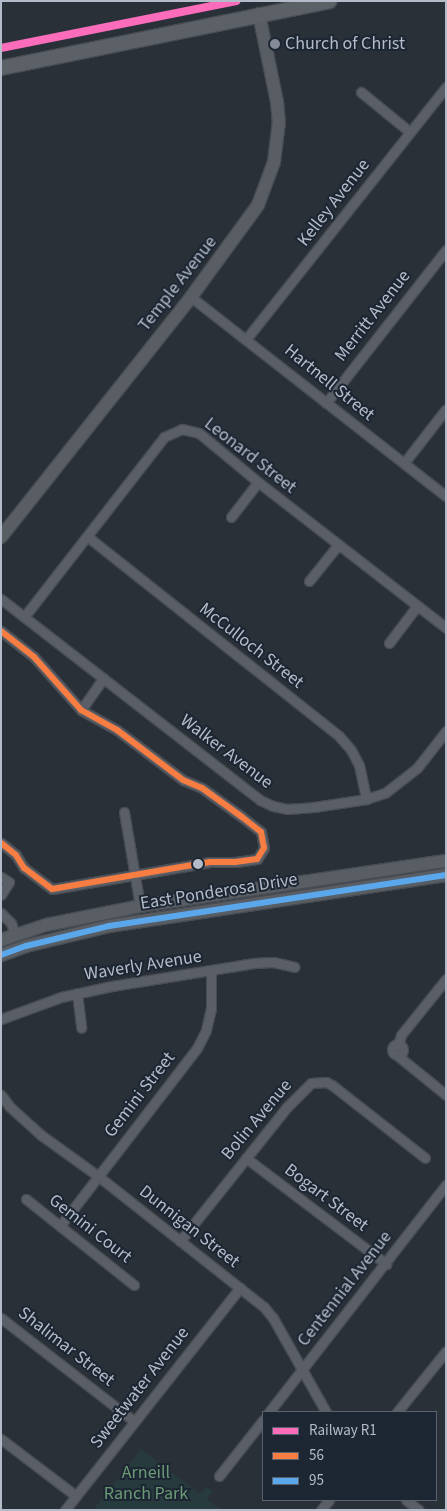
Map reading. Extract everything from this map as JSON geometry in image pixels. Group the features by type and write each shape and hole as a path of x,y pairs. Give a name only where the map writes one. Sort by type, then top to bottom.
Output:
{"main road":[{"path":"1,68 329,1"},
{"name":"Temple Avenue","path":"1,537 191,297 253,214 268,182 274,162 278,113 259,14"},
{"name":"East Ponderosa Drive","path":"1,940 88,916 140,906 446,861"},
{"name":"East Ponderosa Drive","path":"1,955 26,946 108,926 446,875"}],"street":[{"name":"Kelley Avenue","path":"247,338 446,87"},
{"path":"360,92 410,132"},
{"name":"Merritt Avenue","path":"326,403 446,250"},
{"name":"Hartnell Street","path":"191,297 247,338 326,403 446,496"},
{"path":"404,463 446,409"},
{"name":"Leonard Street","path":"24,617 164,437 176,430 188,429 199,433 258,482 446,628"},
{"path":"231,517 258,482"},
{"name":"McCulloch Street","path":"88,537 339,736 351,750 359,765 366,799"},
{"path":"309,581 338,545"},
{"name":"Walker Avenue","path":"1,599 267,804 287,809 366,799 385,793 408,777 446,731"},
{"path":"389,643 417,606"},
{"path":"1,632 34,657 80,710 117,730 183,780 202,788 261,832 264,848 256,859 234,862 210,862 52,889 24,868 16,854 1,843"},
{"path":"80,710 103,678"},
{"path":"124,812 140,906"},
{"path":"1,877 8,882 1,895"},
{"path":"1,913 11,923 15,935"},
{"name":"Waverly Avenue","path":"1,1019 77,993 267,962 294,967"},
{"name":"Gemini Street","path":"60,1226 202,1039 211,1009 211,971"},
{"path":"446,979 401,1035 398,1045 402,1046 404,1050 398,1056 446,1094"},
{"path":"77,993 81,1028"},
{"name":"Bolin Avenue","path":"180,1242 305,1087 318,1081 332,1085 425,1158"},
{"name":"Dunnigan Street","path":"2,1099 41,1135 98,1176 264,1307 273,1318 325,1411"},
{"name":"Bogart Street","path":"246,1158 386,1264"},
{"name":"Centennial Avenue","path":"270,1411 446,1185"},
{"name":"Gemini Court","path":"26,1199 134,1284"},
{"name":"Sweetwater Avenue","path":"65,1510 240,1288"},
{"name":"Shalimar Street","path":"1,1318 134,1421"},
{"path":"398,1411 446,1351"},
{"path":"219,1476 262,1421"},
{"path":"1,1438 76,1496"},
{"path":"407,1501 419,1510"}],"green space":[{"name":"Arneill Ranch Park","path":"141,1449 200,1494 206,1487 213,1491 207,1499 221,1510 93,1510"}],"rail line":[{"name":"R1","path":"1,48 236,1"}],"transit line":[{"name":"56","path":"1,631 34,657 81,710 117,730 183,780 202,788 261,832 264,848 257,859 235,862 210,862 52,889 24,868 16,855 1,843"},
{"name":"95","path":"1,955 26,946 109,926 446,875"}],"place":[{"name":"Church of Christ","path":"275,44"}]}
